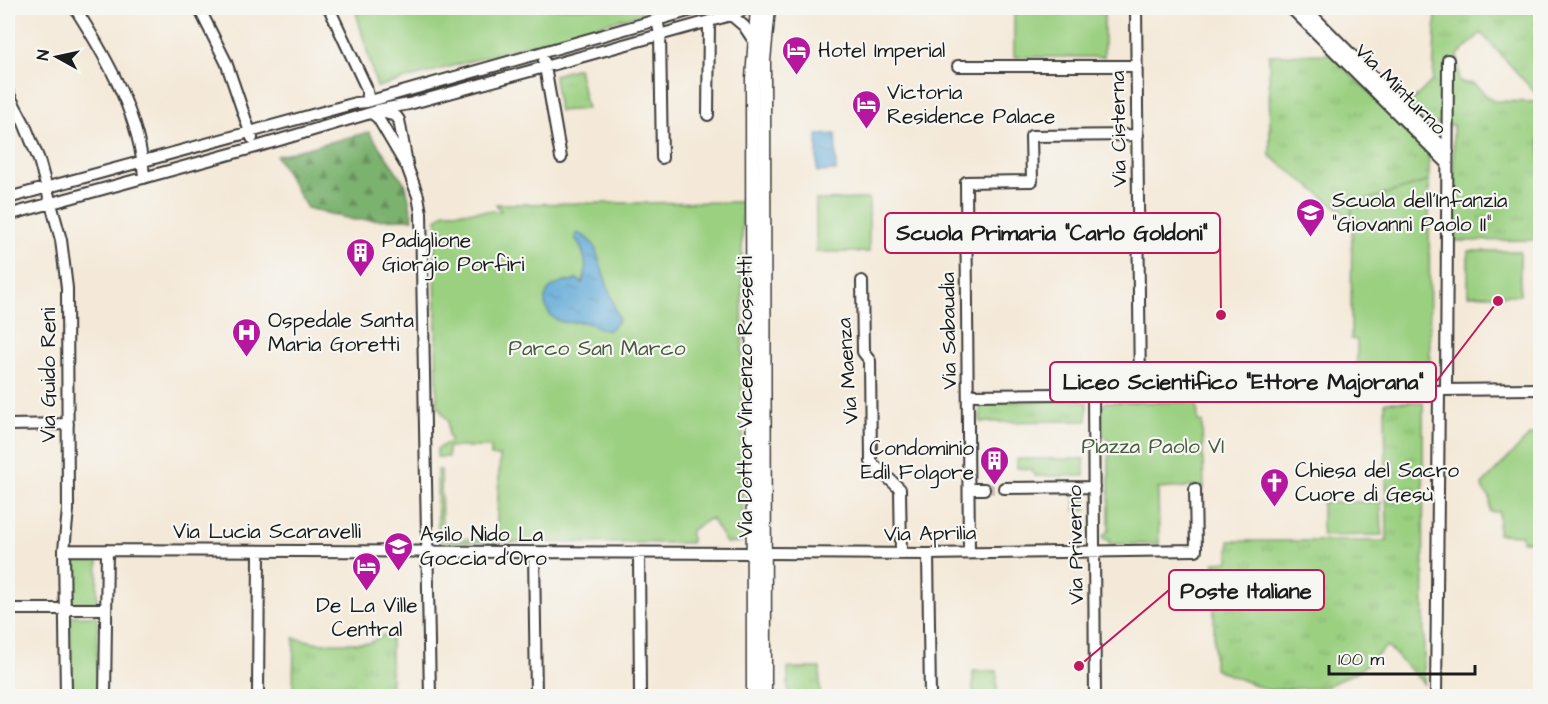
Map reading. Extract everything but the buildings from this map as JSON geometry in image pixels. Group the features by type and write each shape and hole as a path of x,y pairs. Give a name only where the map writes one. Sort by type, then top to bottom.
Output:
{"street":[{"path":"75,8 94,37 130,116 142,152 144,178"},
{"path":"200,8 226,62 256,147"},
{"path":"329,8 366,87 369,101 365,108 396,116 399,120 408,169 418,196 422,225 430,696"},
{"path":"8,198 369,101 699,8"},
{"path":"8,215 375,112 546,67 731,15 747,8"},
{"name":"Via Dottor Vincenzo Rossetti","path":"757,8 752,90 758,553"},
{"name":"Via Dottor Vincenzo Rossetti","path":"758,553 764,61 769,8"},
{"name":"Via Cisterna","path":"1136,8 1140,393"},
{"name":"Via Minturno","path":"1291,8 1447,158"},
{"path":"731,15 744,26 754,41"},
{"path":"657,19 660,35 662,158"},
{"path":"708,115 709,21"},
{"path":"541,53 546,67 561,158"},
{"path":"1436,696 1448,60"},
{"path":"958,66 1137,66"},
{"name":"Via Guido Reni","path":"8,93 33,142 48,187 61,240 67,288 68,510 64,550 66,696"},
{"path":"375,112 408,169"},
{"name":"Via Sabaudia","path":"969,553 966,182 1032,181 1031,136 1138,135"},
{"name":"Via Maenza","path":"862,281 863,352 870,361 871,462 900,489 900,554"},
{"path":"968,395 1540,389"},
{"name":"Via Priverno","path":"1093,393 1095,696"},
{"path":"8,425 68,424"},
{"path":"1004,488 1094,487"},
{"path":"969,489 984,489"},
{"path":"1095,551 1196,550 1195,489"},
{"name":"Via Lucia Scaravelli","path":"64,550 428,551"},
{"path":"105,696 107,550"},
{"path":"258,696 259,551"},
{"name":"Via Aprilia","path":"428,551 900,554 1095,551"},
{"path":"534,552 536,696"},
{"path":"639,553 640,696"},
{"path":"753,696 758,553"},
{"path":"758,553 765,696"},
{"path":"928,554 930,696"},
{"path":"8,609 106,609"}],"green space":[{"path":"355,8 661,8 377,87"},
{"path":"1014,8 1104,8 1104,57 1014,57"},
{"path":"1436,8 1538,8 1540,76 1540,240 1455,241 1453,125 1427,123 1408,105 1433,80","holes":["1481,33 1539,97 1536,102 1493,101 1474,84 1459,82 1458,55"]},
{"path":"1330,54 1429,151 1429,181 1352,204 1351,218 1270,156 1269,55"},
{"path":"578,68 587,109 559,111 554,75"},
{"path":"369,132 406,185 413,219 354,220 307,208 276,156"},
{"path":"1429,181 1430,379 1357,379 1357,340 1351,339 1352,204"},
{"path":"869,199 869,252 816,252 816,200"},
{"name":"Parco San Marco","path":"742,202 743,537 741,542 726,543 711,518 691,530 691,543 438,542 437,470 441,470 442,539 496,539 500,456 491,456 491,447 448,447 448,457 437,457 437,449 451,441 448,435 448,421 437,405 435,247 437,219 445,212 501,211 496,204"},
{"path":"1468,251 1520,251 1520,295 1468,295"},
{"path":"1087,401 1087,421 980,422 980,402"},
{"name":"Piazza Paolo VI","path":"1106,402 1197,402 1198,421 1202,422 1204,489 1200,486 1158,489 1159,543 1157,544 1109,544 1109,540 1104,540 1103,536 1109,530 1109,441 1102,435 1102,407"},
{"path":"1385,402 1423,402 1424,684 1387,646 1360,670 1325,687 1268,690 1214,669 1214,562 1229,561 1229,541 1387,541"},
{"path":"1530,435 1537,435 1540,439 1540,541 1522,541 1521,535 1498,534 1499,512 1490,512 1490,497 1483,490 1482,485"},
{"path":"1017,459 1084,459 1084,476 1035,476 1031,469 1017,468"},
{"path":"1075,493 1086,493 1086,510 1075,510"},
{"path":"1322,502 1381,502 1382,535 1322,536"},
{"path":"72,557 98,559 95,603 71,604 69,560"},
{"path":"72,616 95,616 97,618 97,696 72,696 70,618"},
{"path":"383,635 391,635 391,696 293,696 294,638 319,643 370,643"},
{"path":"788,668 820,668 820,696 788,696"},
{"path":"973,671 997,671 997,696 973,696"}],"water":[{"path":"836,134 836,171 817,172 817,135"},
{"path":"577,233 594,245 619,320 608,331 586,322 565,323 558,320 549,313 545,304 547,294 552,287 577,279 582,283 586,266 575,237"}],"tunnel":[{"path":"984,489 1004,488"}],"place":[{"name":"Hotel Imperial","path":"797,76"},
{"name":"Victoria Residence Palace","path":"866,130"},
{"name":"Scuola dell'Infanzia \"Giovanni Paolo II\"","path":"1311,238"},
{"name":"Padiglione Giorgio Porfiri","path":"361,278"},
{"name":"Liceo Scientifico \"Ettore Majorana\"","path":"1498,301"},
{"name":"Scuola Primaria \"Carlo Goldoni\"","path":"1221,315"},
{"name":"Ospedale Santa Maria Goretti","path":"247,358"},
{"name":"Condominio Edil Folgore","path":"995,486"},
{"name":"Chiesa del Sacro Cuore di Gesù","path":"1274,508"},
{"name":"Asilo Nido La Goccia d'Oro","path":"399,572"},
{"name":"De La Ville Central","path":"367,592"},
{"name":"Poste Italiane","path":"1079,666"}]}
